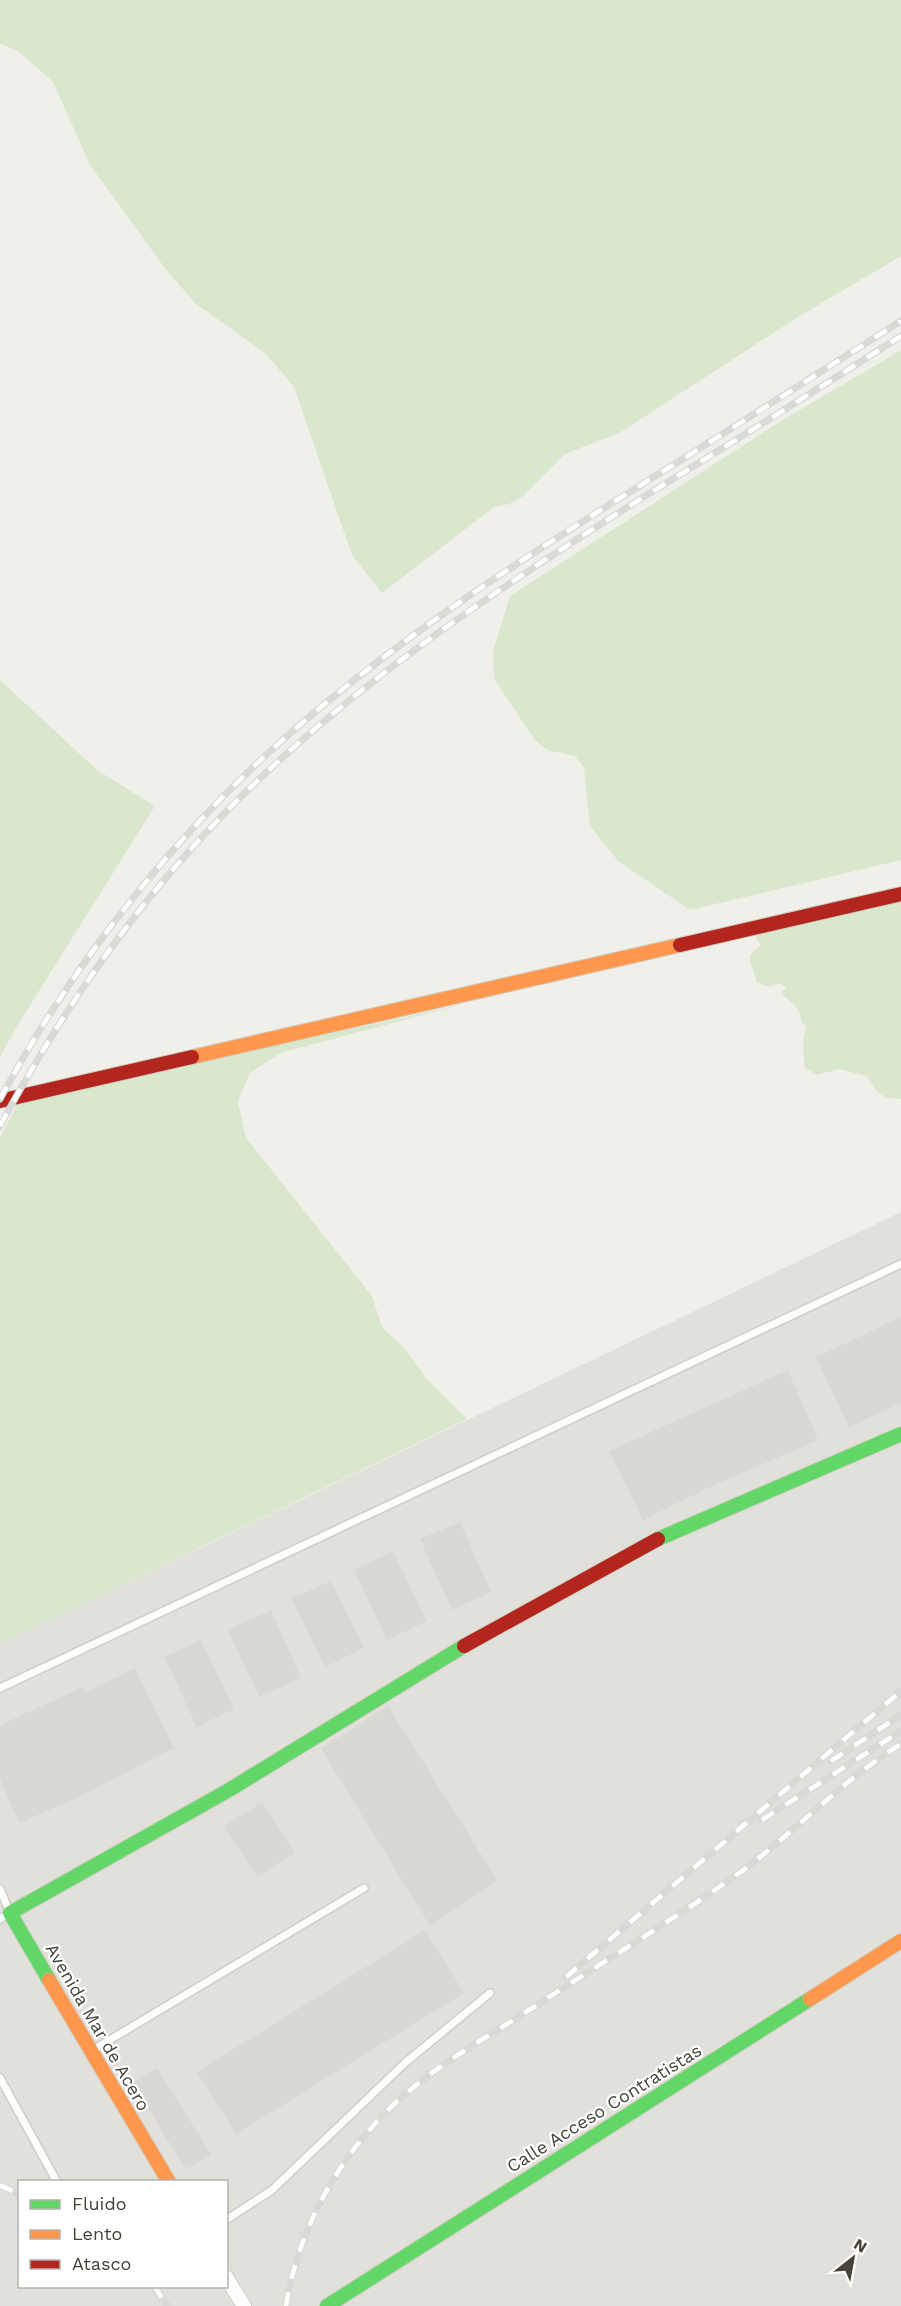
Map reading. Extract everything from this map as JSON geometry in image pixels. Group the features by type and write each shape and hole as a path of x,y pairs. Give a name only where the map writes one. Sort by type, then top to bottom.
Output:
{"street":[{"path":"0,1101 901,894"},
{"path":"5,1916 229,1790 457,1650 659,1538 901,1434"},
{"name":"Avenida Mar de Acero","path":"5,1916 90,2051 165,2180"},
{"name":"Calle Acceso Contratistas","path":"327,2306 901,1941"},
{"path":"228,2280 244,2306"}],"lane":[{"path":"0,1688 901,1264"},
{"path":"90,2051 364,1888"},
{"name":"Avenida Mar de Acero","path":"0,1889 5,1916"},
{"path":"228,2219 272,2190 406,2062 490,1993"},
{"path":"0,2078 56,2180"}],"shaded area":[{"path":"901,1212 901,2306 0,2306 0,1644"}],"green space":[{"path":"0,0 901,0 901,256 798,317 621,432 565,454 522,497 509,504 494,507 382,593 352,555 294,387 266,354 195,303 167,271 90,165 53,82 19,52 0,43"},
{"path":"901,350 901,860 690,910 618,861 590,826 584,768 575,756 547,750 535,740 494,679 493,651 510,596 781,421"},
{"path":"0,680 97,770 155,806 17,1026 0,1057"},
{"path":"901,901 901,1099 888,1098 880,1094 867,1076 839,1069 817,1075 804,1067 803,1041 807,1026 801,1022 800,1013 792,1002 781,993 786,988 781,983 768,987 756,982 750,955 761,945 754,934"},
{"path":"464,1004 280,1053 250,1073 238,1101 246,1138 372,1296 382,1327 405,1349 426,1378 467,1419 0,1644 0,1138 18,1103"}],"building":[{"path":"901,1317 901,1403 849,1427 816,1357"},
{"path":"788,1370 818,1440 708,1488 643,1520 609,1451"},
{"path":"460,1522 491,1592 452,1610 420,1539"},
{"path":"393,1551 427,1621 387,1640 354,1570"},
{"path":"331,1581 364,1648 325,1667 291,1597"},
{"path":"271,1610 301,1678 259,1697 228,1630"},
{"path":"201,1640 234,1709 197,1727 164,1657"},
{"path":"135,1668 174,1748 70,1801 19,1823 0,1779 0,1725 83,1687 86,1692"},
{"path":"388,1706 498,1881 430,1926 321,1748"},
{"path":"262,1802 295,1853 257,1877 224,1826"},
{"path":"425,1930 464,1993 236,2134 197,2072"},
{"path":"157,2068 211,2154 186,2169 132,2083"}],"railway":[{"path":"0,1099 56,1005 86,960 153,874 227,793 313,714 361,675 461,601 901,321"},
{"path":"0,1126 72,1004 156,890 219,819 316,728 420,646 474,607 642,498 901,336"},
{"path":"566,1977 901,1691"},
{"path":"831,1761 901,1715"},
{"path":"762,1820 901,1731"},
{"path":"286,2306 303,2241 333,2179 352,2151 398,2101 461,2053 728,1881 856,1776 901,1744"},
{"path":"0,2185 18,2194"},
{"path":"155,2288 168,2306"}],"traffic: fast":[{"path":"658,1539 901,1434"},
{"path":"49,1980 10,1913 229,1790 464,1646"},
{"path":"327,2306 810,1999"}],"traffic: slow":[{"path":"192,1057 680,945"},
{"path":"810,1999 901,1941"},
{"path":"49,1980 168,2180"}],"traffic: jam":[{"path":"680,945 901,894"},
{"path":"0,1101 192,1057"},
{"path":"464,1646 658,1539"}]}
